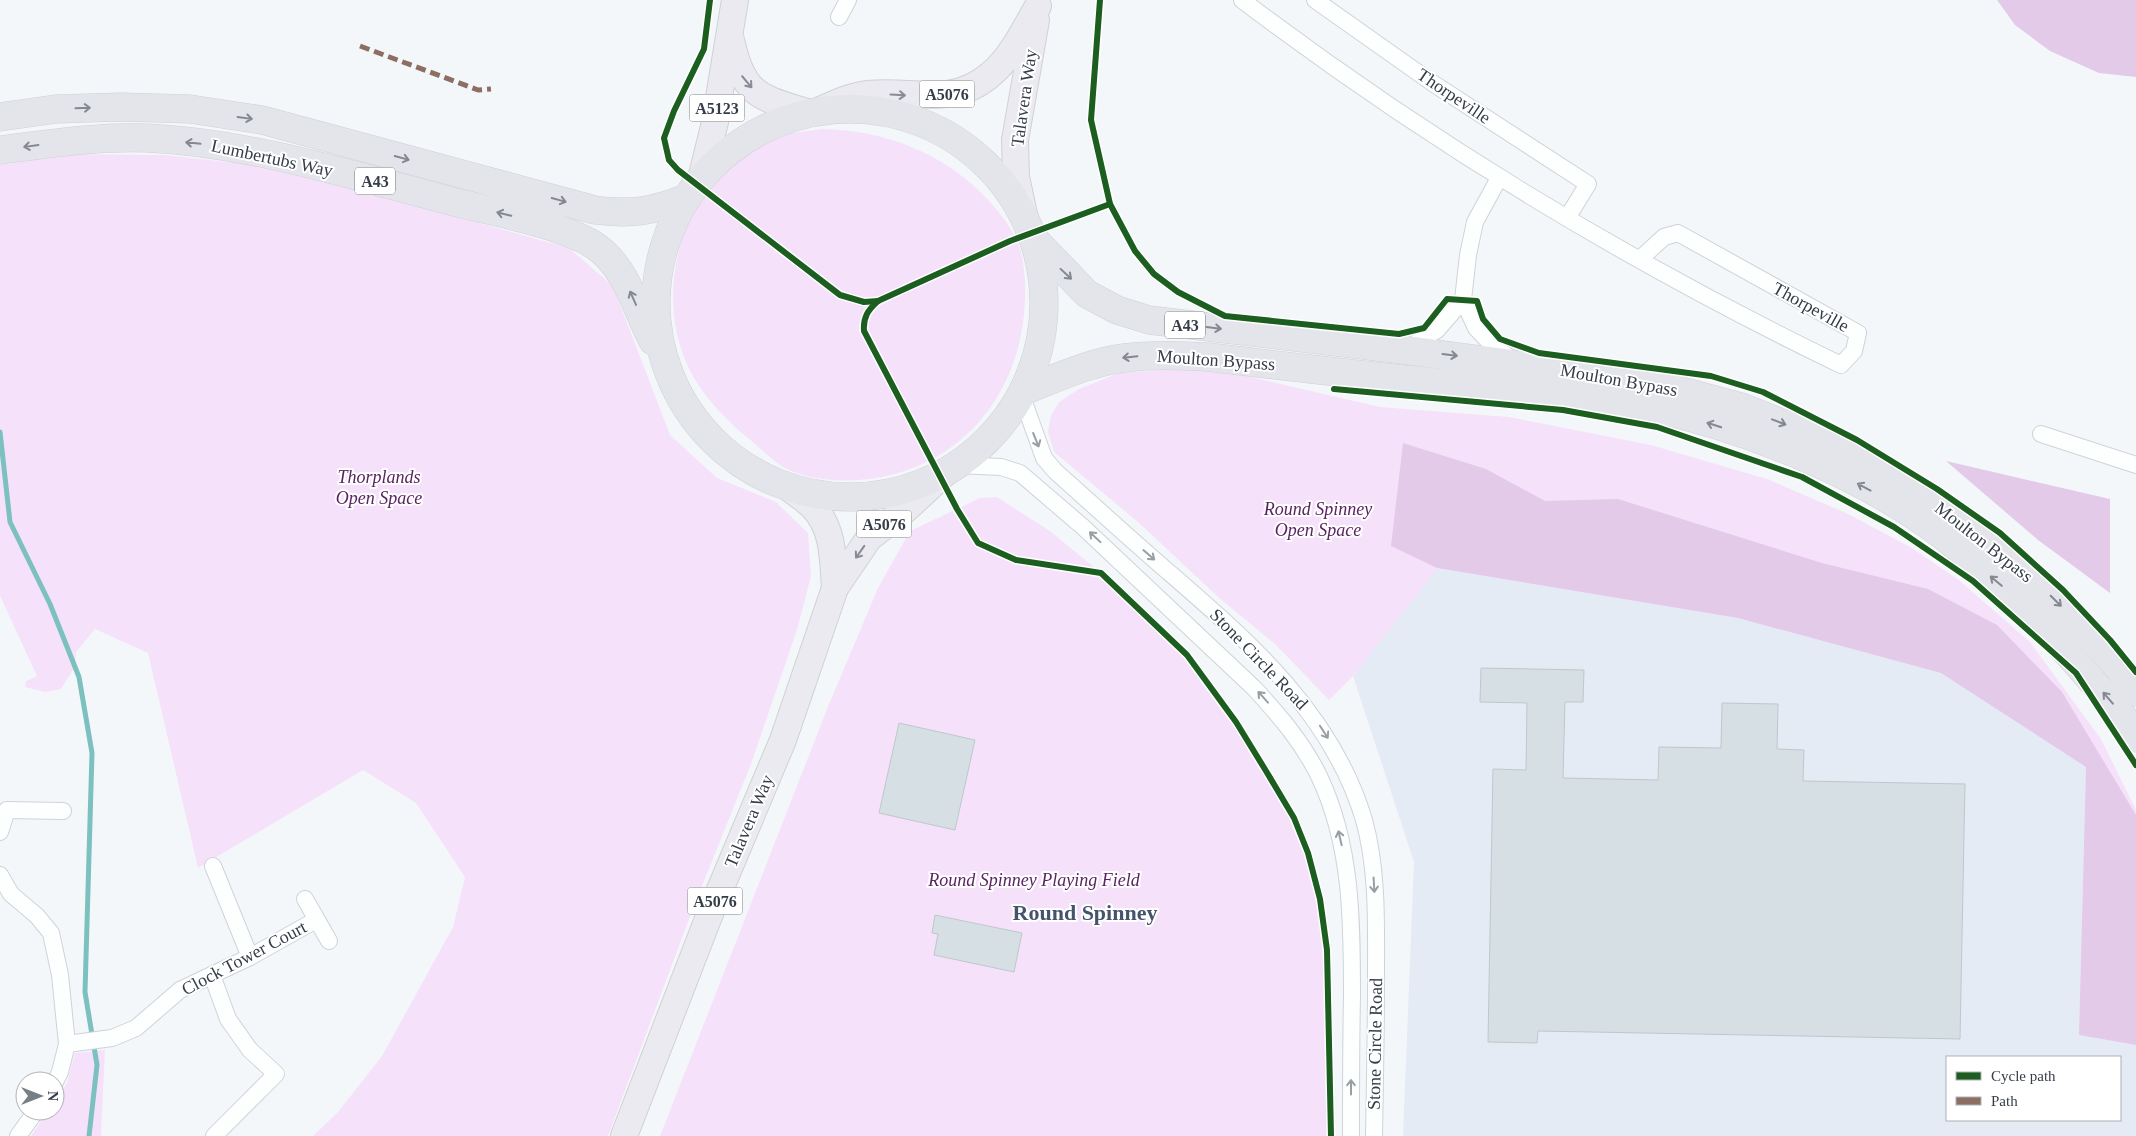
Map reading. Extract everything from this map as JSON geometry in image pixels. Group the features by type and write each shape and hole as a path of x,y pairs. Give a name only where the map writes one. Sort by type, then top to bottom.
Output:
{"highway":[{"name":"Lumbertubs Way","path":"0,117 56,109 121,107 190,109 262,120 595,210 615,212 647,211 694,188"},
{"name":"A43","path":"849,109 880,111 910,118 939,131 966,147 989,168 1009,192 1029,229 1041,269 1044,300 1042,332 1035,362 1022,393 993,434 952,469 922,484 896,492 869,497 842,498 789,488 750,470 716,444 689,412 669,374 659,339 656,302 660,266 670,230 694,188 724,156 750,136 779,122 814,112 849,109"},
{"name":"Lumbertubs Way","path":"0,150 55,143 146,138 234,147 514,217 569,233 597,247 617,266 669,374"},
{"name":"Moulton Bypass","path":"1029,229 1088,294 1117,310 1149,320 1520,364 1648,382 1741,408 1815,436 1886,471 1965,522 2055,599 2118,667 2136,692"},
{"name":"Moulton Bypass","path":"1022,393 1070,373 1122,358 1162,354 1208,357 1588,397 1692,418 1774,445 1833,470 1883,497 1945,537 2023,604 2123,716 2136,738"}],"main road":[{"name":"A5123","path":"694,188 715,122 731,37 735,0"},
{"name":"Talavera Way","path":"814,112 844,100 869,94 940,95 968,89 990,76 1008,56 1039,3"},
{"name":"Talavera Way","path":"1029,229 1016,176 1015,140 1039,3"},
{"name":"A5123","path":"731,37 737,66 744,80 750,86 773,102 814,112"},
{"name":"Talavera Way","path":"624,1136 711,911 782,740 834,588 870,538 952,469"},
{"name":"Talavera Way","path":"789,488 814,507 824,523 832,552 834,588"}],"street":[{"path":"839,17 848,0"},
{"name":"Thorpeville","path":"1242,0 1372,95 1499,178 1640,258 1673,279 1841,365 1854,351 1858,333 1678,233 1664,238 1640,258"},
{"name":"Thorpeville","path":"1315,0 1434,84 1588,184 1567,218"},
{"path":"1499,178 1475,222 1468,255 1463,300 1476,328 1496,348 1520,364"},
{"path":"1405,350 1437,330 1463,300"},
{"name":"Stone Circle Road","path":"1022,393 1044,458 1118,528 1223,620 1279,675 1305,704 1326,735 1347,774 1364,821 1373,870 1376,930 1374,1136"},
{"path":"2041,434 2136,465"},
{"name":"Stone Circle Road","path":"952,469 1001,467 1020,473 1083,527 1254,688 1280,716 1306,754 1319,776 1340,834 1350,895 1352,912 1351,1136"},
{"path":"0,832 7,810 63,812"},
{"path":"213,866 250,957"},
{"path":"0,875 11,894 37,916 51,933 60,976 67,1044 60,1071"},
{"name":"Clock Tower Court","path":"305,899 329,941"},
{"name":"Clock Tower Court","path":"67,1044 112,1038 136,1028 180,990 250,957 316,920"},
{"path":"212,975 228,1019 250,1050 276,1074 214,1136"},
{"path":"18,1136 29,1121"}],"shaded area":[{"path":"1997,0 2136,0 2136,77 2099,73 2050,51 2015,25"},
{"path":"1403,443 1486,469 1545,501 1618,499 1822,563 1928,589 1997,625 2062,692 2136,815 2136,1045 2079,1035 2086,767 1941,673 1738,618 1437,568 1391,546"},
{"path":"1946,461 2110,499 2110,593 2038,540"},
{"path":"1437,568 1738,618 1941,673 2086,767 2079,1035 2136,1045 2136,1136 1403,1136 1414,862 1353,676"}],"green space":[{"path":"822,129 846,130 892,140 935,158 955,170 990,202 1003,218 1020,249 1023,265 1025,307 1018,346 1009,375 995,402 977,425 955,445 930,460 902,472 870,479 837,480 814,478 793,472 779,464 730,422 705,394 691,373 677,334 673,305 674,275 680,246 691,217 706,192 725,169 748,150 765,141 803,131"},
{"name":"Thorplands Open Space","path":"69,154 165,155 246,164 373,193 569,248 613,286 670,435 717,478 776,502 808,533 811,576 797,630 751,764 694,906 608,1136 313,1136 338,1112 382,1056 453,927 465,877 416,803 363,770 198,868 148,653 95,629 76,652 75,667 61,689 45,692 25,687 26,681 37,676 0,596 0,165"},
{"name":"Round Spinney Open Space","path":"1208,367 1380,407 1509,417 1651,445 1767,479 1846,513 1912,548 1960,581 2030,642 2101,739 2136,810 2136,1045 2079,1035 2086,767 1941,673 1738,618 1438,568 1353,676 1329,700 1276,645 1217,596 1138,522 1054,452 1048,432 1051,415 1059,402 1079,389 1119,373"},
{"name":"Round Spinney Playing Field","path":"997,497 1050,531 1101,573 1187,655 1236,722 1294,818 1308,853 1320,899 1327,950 1331,1136 660,1136 829,704 878,588 910,531 980,498"},
{"path":"105,1050 101,1136 31,1136 41,1121 65,1121 65,1086 75,1053"}],"building":[{"path":"1481,668 1584,670 1583,702 1565,702 1563,778 1658,780 1659,747 1721,748 1722,703 1778,704 1777,749 1804,750 1803,781 1965,784 1960,1039 1538,1031 1537,1043 1488,1042 1493,769 1526,770 1527,703 1480,702"},
{"path":"899,723 975,740 955,830 879,813"},
{"path":"935,915 1022,933 1014,972 934,955 938,934 932,933"}],"waterway":[{"path":"0,432 10,522 50,604 79,677 92,753 85,992 97,1065 89,1136"}],"marked path":[{"path":"360,46 478,90 491,89"}],"cycle path":[{"path":"710,0 704,49 674,111 664,138 669,160 678,170 840,295 864,302 878,301"},
{"path":"1100,0 1091,120 1110,204 1135,251 1154,274 1178,292 1225,316 1399,334 1424,328 1447,299 1477,301 1483,319 1500,339 1539,353 1711,376 1763,392 1857,440 1937,489 2000,533 2063,590 2110,640 2136,672"},
{"path":"1110,204 1010,241 878,301 867,314 864,322 864,331 957,509 978,543 1016,560 1101,573 1187,655 1236,722 1294,818 1308,853 1320,899 1327,950 1331,1136"},
{"path":"1334,389 1563,410 1657,427 1802,477 1894,527 1973,581 2076,673 2136,765"}],"district":[{"name":"Round Spinney","path":"1085,912"}]}
